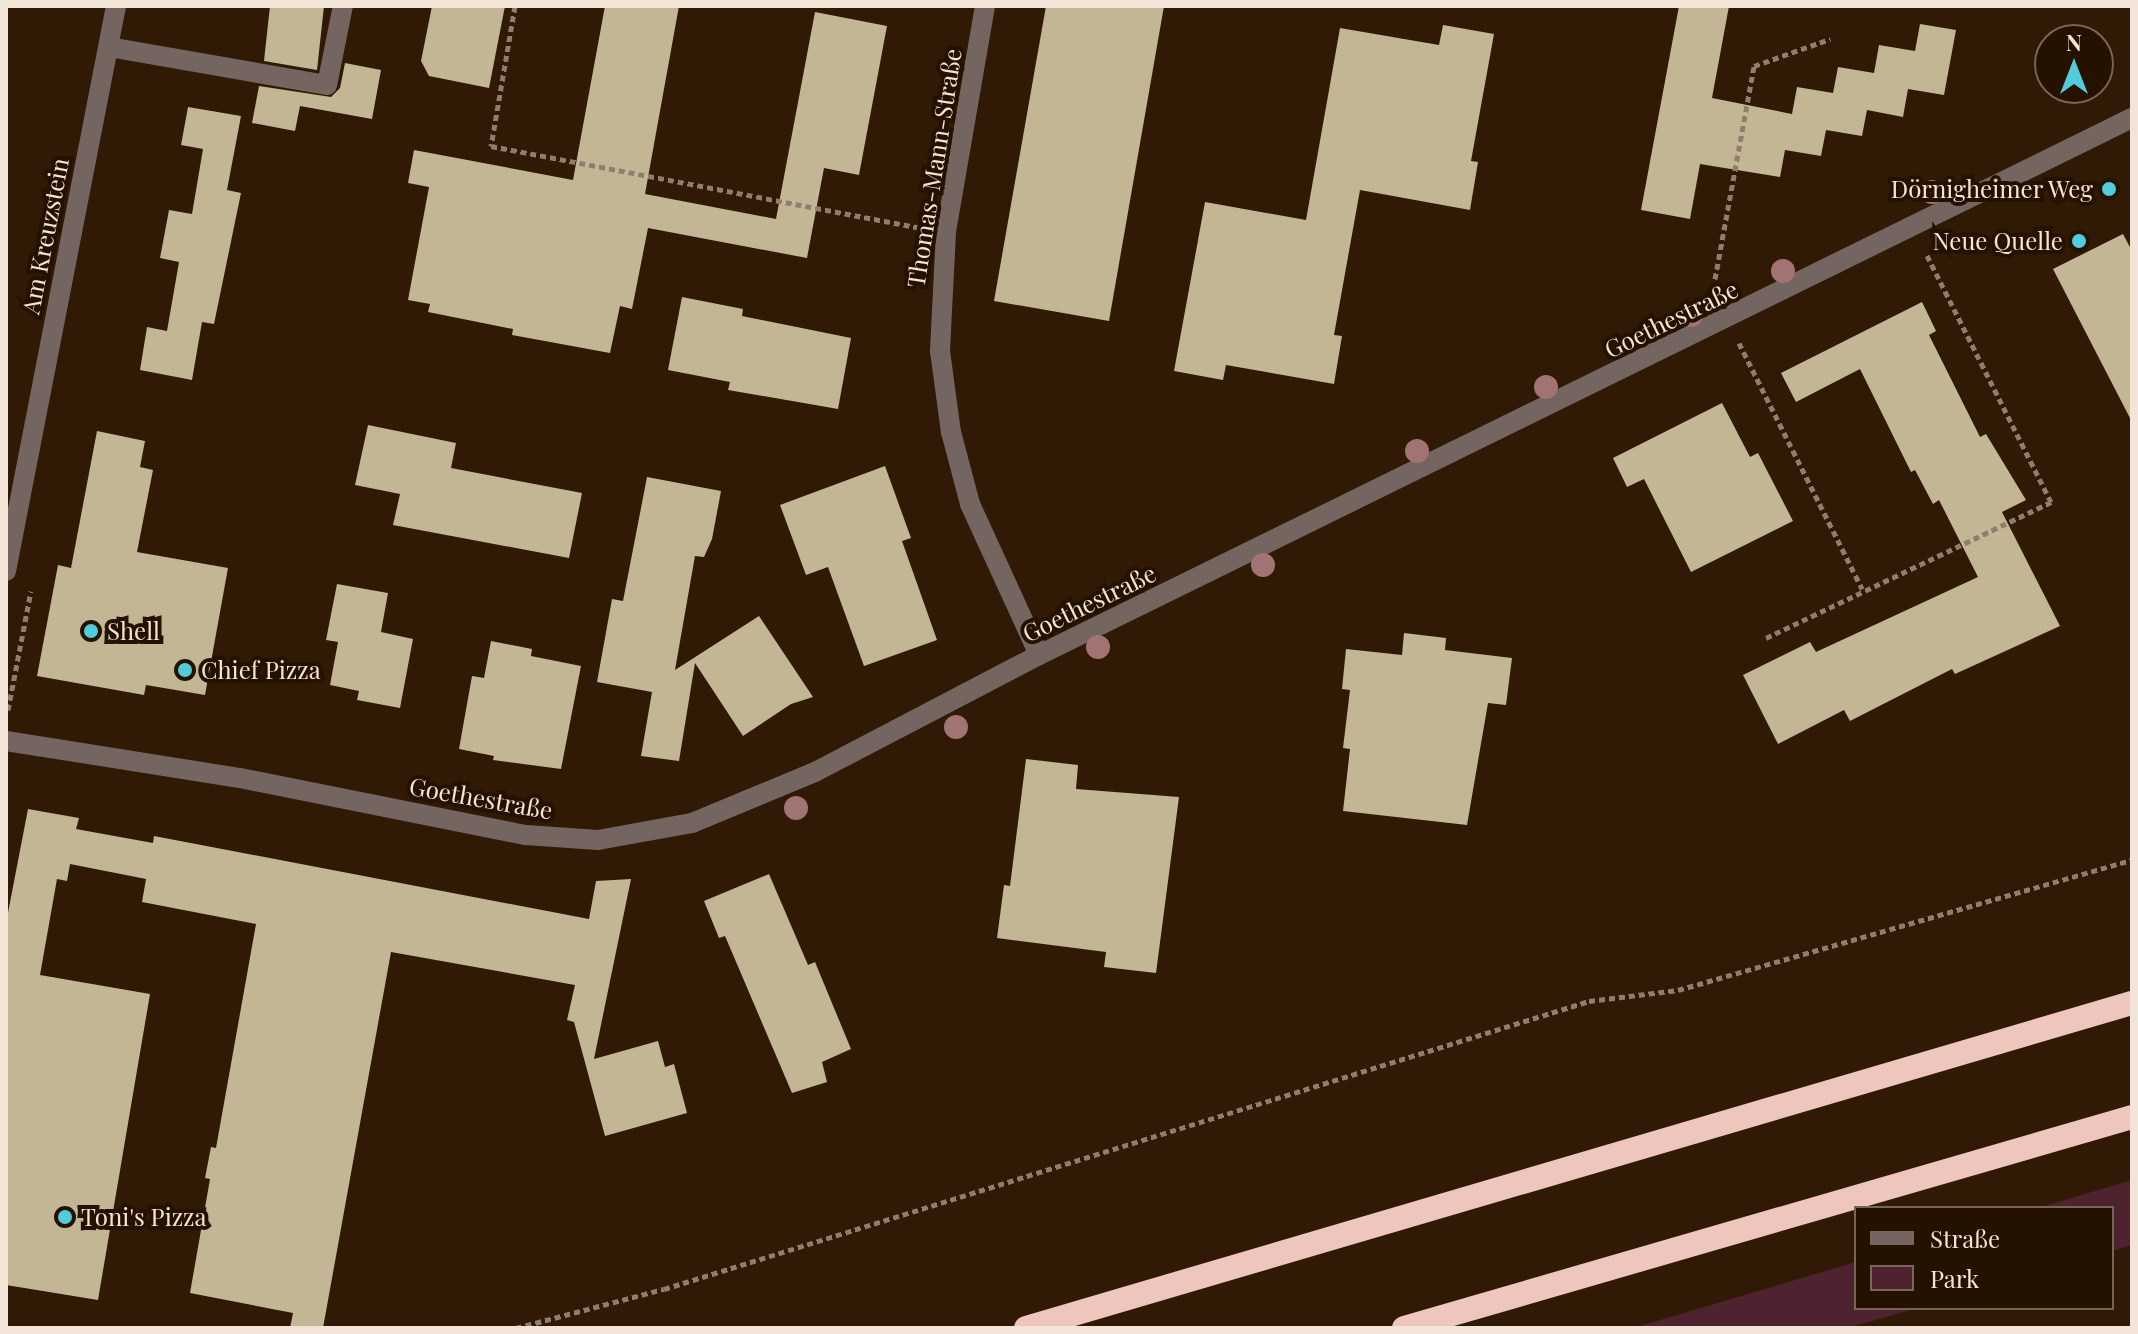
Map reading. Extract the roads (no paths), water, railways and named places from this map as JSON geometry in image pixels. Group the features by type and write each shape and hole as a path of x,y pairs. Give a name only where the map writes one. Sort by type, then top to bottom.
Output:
{"highway":[{"path":"1026,1328 2132,1003"},
{"path":"1404,1328 2132,1117"}],"street":[{"name":"Am Kreuzstein","path":"6,571 116,6"},
{"path":"109,47 327,85 343,6"},
{"name":"Thomas-Mann-Straße","path":"985,6 946,232 940,351 951,432 985,542 1039,655"},
{"name":"Goethestraße","path":"6,741 240,778 492,830 598,840 692,823 748,803 1039,655 1728,321 2132,118"}],"place":[{"name":"Dörnigheimer Weg","path":"2109,189"},
{"name":"Neue Quelle","path":"2079,241"},
{"name":"Shell","path":"91,631"},
{"name":"Chief Pizza","path":"185,670"},
{"name":"Toni's Pizza","path":"65,1217"}]}
